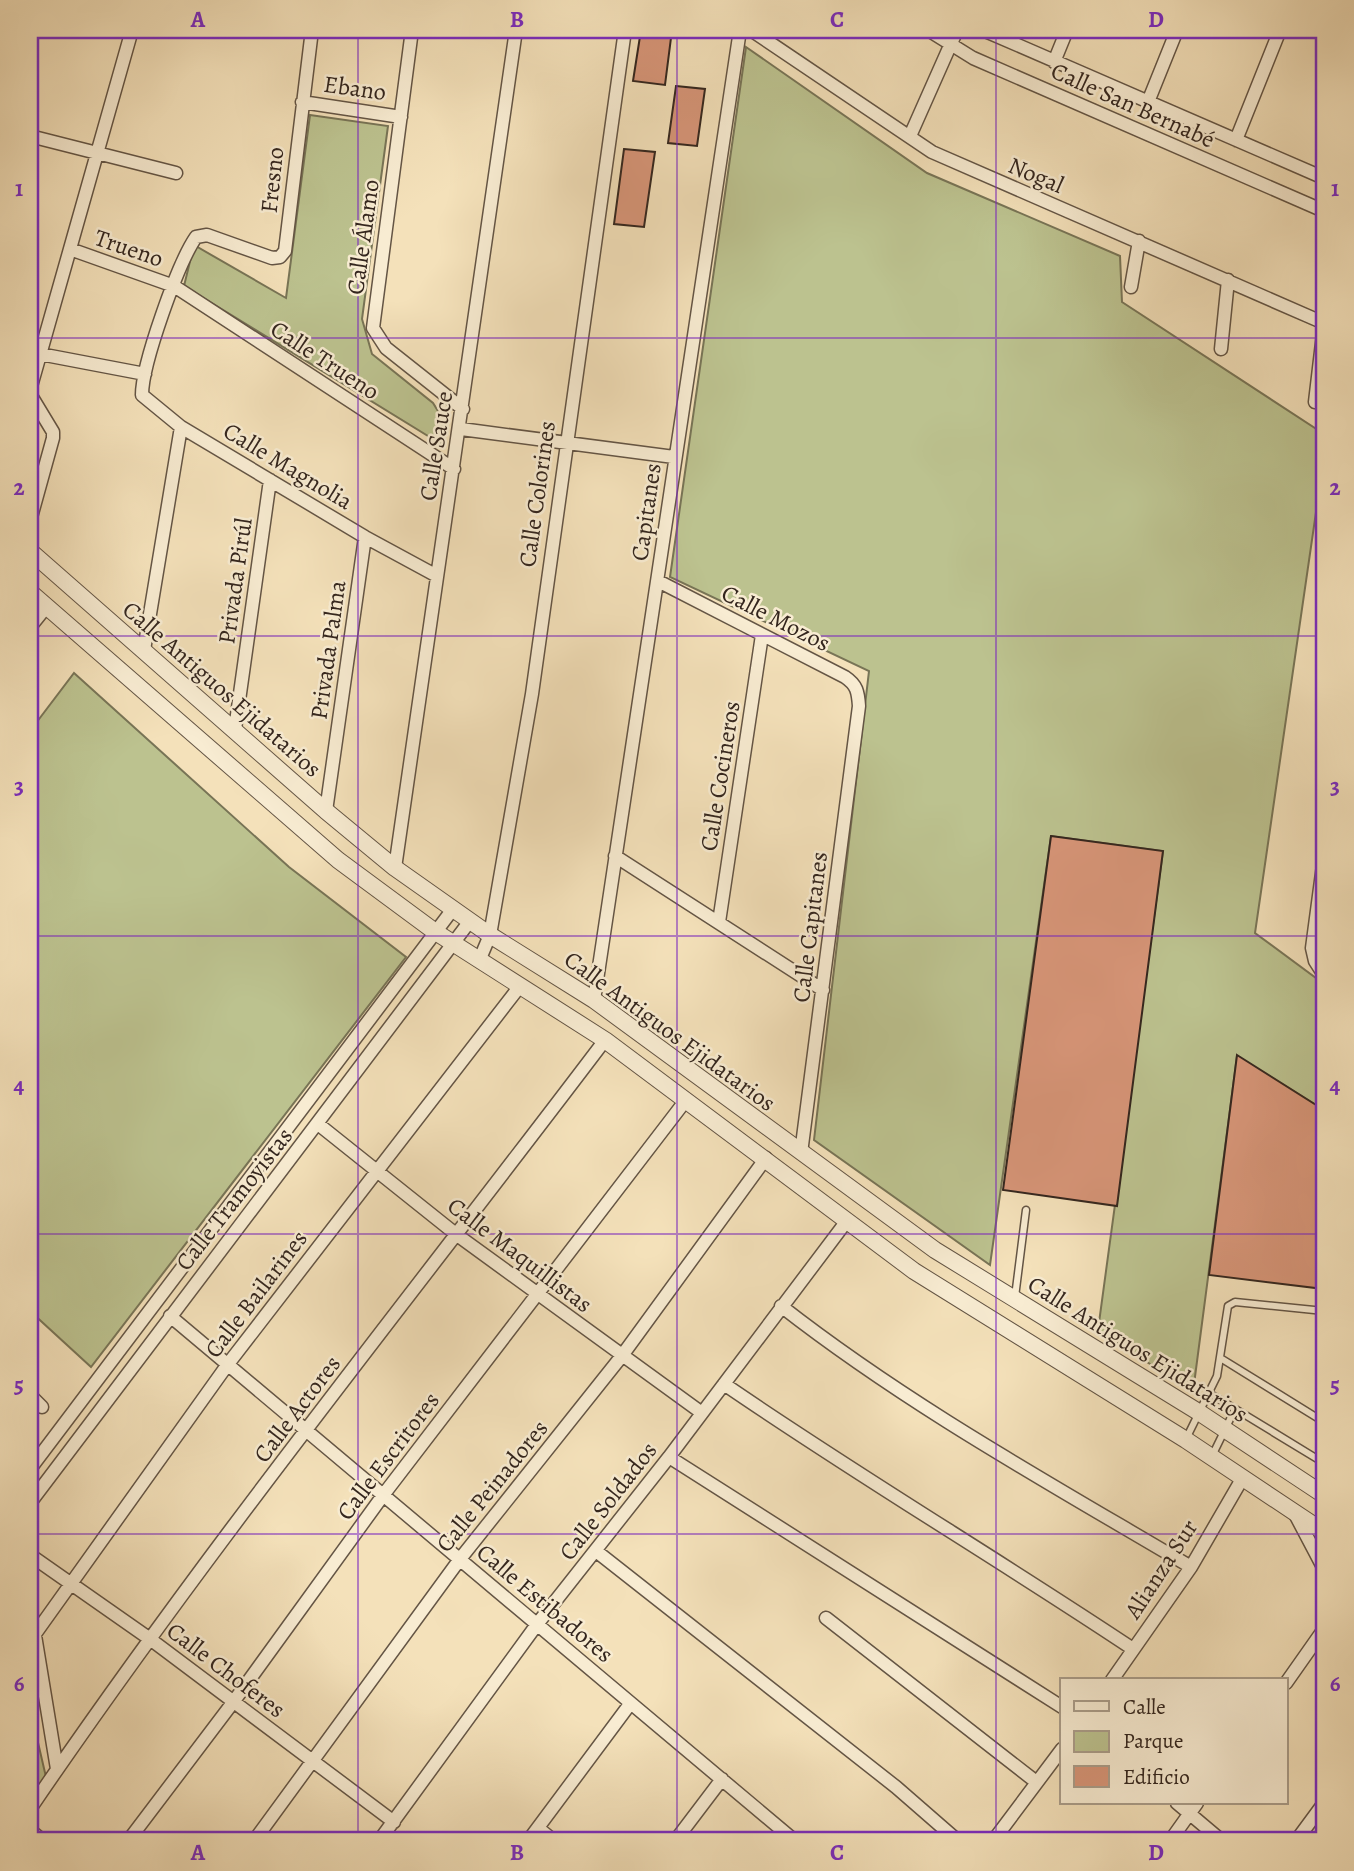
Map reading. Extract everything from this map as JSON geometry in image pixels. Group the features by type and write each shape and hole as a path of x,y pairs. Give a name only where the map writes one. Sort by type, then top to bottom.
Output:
{"street":[{"path":"30,521 53,432 30,392 132,30"},
{"name":"Fresno","path":"174,286 195,237 207,235 264,257 279,257 285,251 312,30"},
{"name":"Calle Álamo","path":"412,30 373,328 377,339 386,348 463,409"},
{"name":"Calle Sauce","path":"396,867 437,576 461,429 516,30"},
{"name":"Calle Colorines","path":"479,961 490,934 532,694 565,442 625,30"},
{"name":"Capitanes","path":"594,1000 740,30"},
{"name":"Nogal","path":"751,30 932,152 1228,280 1324,325"},
{"name":"Calle San Bernabé","path":"930,30 950,46 1324,211"},
{"path":"909,136 957,30"},
{"name":"Calle San Bernabé","path":"983,30 1324,178"},
{"path":"1054,62 1067,30"},
{"path":"1148,102 1177,30"},
{"path":"1236,140 1280,30"},
{"name":"Ebano","path":"302,102 401,117"},
{"path":"30,136 176,173"},
{"path":"1131,287 1139,241"},
{"name":"Trueno","path":"70,249 174,286"},
{"path":"1221,349 1228,280"},
{"path":"40,354 145,374 174,286"},
{"name":"Calle Trueno","path":"174,286 454,469"},
{"path":"1315,402 1324,325"},
{"name":"Calle Magnolia","path":"145,374 142,387 145,399 181,427 365,537 437,576"},
{"path":"144,650 181,427"},
{"path":"461,429 674,457"},
{"name":"Privada Pirúl","path":"235,729 270,480"},
{"name":"Privada Palma","path":"326,811 365,537"},
{"name":"Calle Antiguos Ejidatarios","path":"30,551 326,811 453,909 594,1000 935,1250 1200,1413 1324,1495"},
{"name":"Calle Mozos","path":"658,581 854,682 859,706"},
{"name":"Calle Antiguos Ejidatarios","path":"30,592 338,860 450,943 605,1040 914,1271 1186,1440 1324,1532"},
{"path":"30,627 47,606"},
{"name":"Calle Cocineros","path":"719,922 762,635"},
{"name":"Calle Capitanes","path":"801,1153 859,706"},
{"path":"615,856 823,990"},
{"path":"1324,858 1313,936 1315,961 1324,975"},
{"name":"Calle Tramoyistas","path":"30,1469 453,909"},
{"name":"Calle Tramoyistas","path":"30,1503 317,1124 450,943 470,920"},
{"name":"Calle Bailarines","path":"34,1634 228,1364 520,986"},
{"name":"Calle Actores","path":"30,1809 150,1639 306,1429 457,1236 605,1040"},
{"name":"Calle Escritores","path":"128,1841 234,1701 384,1494 686,1100"},
{"name":"Calle Maquillistas","path":"317,1124 457,1236 702,1413"},
{"name":"Calle Peinadores","path":"254,1841 460,1559 621,1357 766,1158"},
{"name":"Calle Soldados","path":"379,1841 538,1623 669,1457 846,1222"},
{"path":"781,1306 851,1360 926,1409 1191,1567"},
{"name":"Calle Estibadores","path":"170,1316 795,1841"},
{"path":"724,1384 823,1452 1027,1579 1133,1649"},
{"path":"30,1395 43,1407"},
{"path":"669,1457 1060,1705"},
{"name":"Alianza Sur","path":"1113,1678 1191,1567 1242,1479"},
{"path":"1295,1514 1324,1569"},
{"path":"596,1551 885,1778 958,1841"},
{"name":"Calle Choferes","path":"30,1555 150,1639 394,1822"},
{"path":"30,1605 57,1769"},
{"path":"826,1618 1035,1781"},
{"path":"1288,1680 1324,1629"},
{"path":"528,1841 630,1704"},
{"path":"993,1841 1035,1781 1060,1751"},
{"path":"675,1841 722,1779"},
{"path":"1296,1841 1324,1803"},
{"path":"1170,1841 1193,1808 1222,1841"},
{"path":"538,1828 554,1841"},
{"path":"30,1830 43,1841"}],"lane":[{"path":"1014,1299 1026,1210"},
{"path":"1186,1440 1222,1359 1226,1311 1231,1303 1324,1311"},
{"path":"1222,1359 1324,1422"},
{"path":"1209,1393 1324,1463"},
{"path":"1211,1457 1235,1409"}],"green space":[{"path":"746,47 927,173 1120,256 1122,302 1324,434 1324,457 1255,933 1324,984 1324,1110 1237,1056 1193,1392 1098,1330 1163,851 1051,836 990,1265 814,1140 869,671 670,577"},
{"path":"310,115 388,126 362,319 372,354 433,403 446,424 441,444 184,286 194,245 286,298"},
{"path":"74,673 289,867 406,957 91,1367 30,1311 30,731"},
{"path":"30,1708 46,1777 30,1799"}],"building":[{"path":"641,30 672,30 665,85 633,81"},
{"path":"676,86 705,89 697,146 668,143"},
{"path":"624,149 655,152 644,227 614,224"},
{"path":"1051,836 1163,851 1117,1206 1003,1190"},
{"path":"1237,1055 1324,1110 1324,1289 1209,1275"}]}
